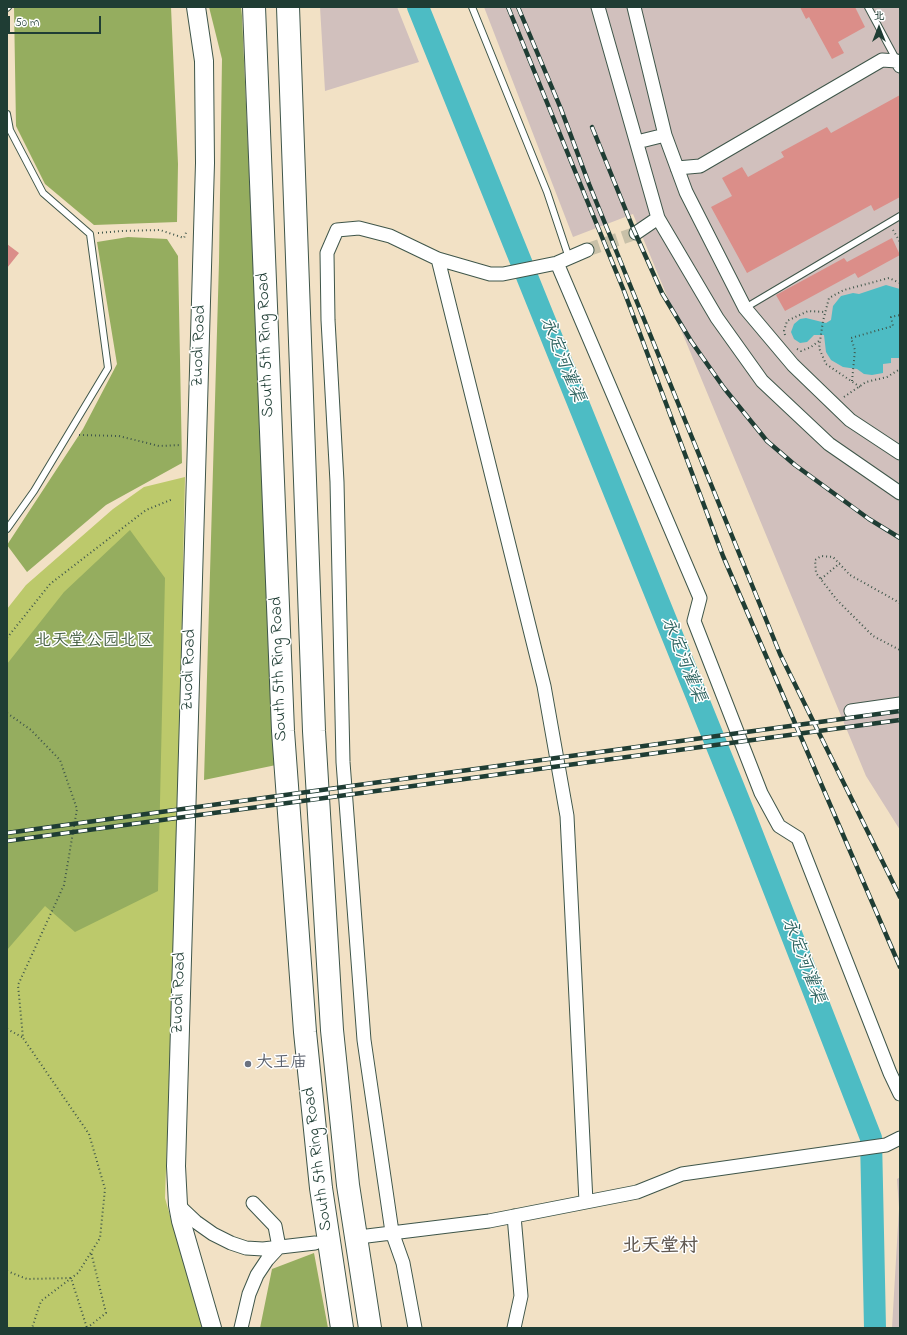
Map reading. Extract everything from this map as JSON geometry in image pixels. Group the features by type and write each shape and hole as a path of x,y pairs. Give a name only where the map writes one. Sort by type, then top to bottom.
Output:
{"highway":[{"name":"South 5th Ring Road","path":"254,7 283,739 305,1032 321,1188 342,1328"},
{"name":"South 5th Ring Road","path":"288,7 314,731 331,1015 348,1185 370,1328"}],"main road":[{"name":"Zuodi Road","path":"196,7 204,61 205,163 176,1127 178,1205 188,1248 212,1328"}],"street":[{"path":"598,7 638,142 658,218 717,318 762,381 829,444 900,493"},
{"path":"634,7 665,135 677,168 686,192 745,308 793,366 850,420 897,447"},
{"path":"677,168 700,166 882,60 899,63"},
{"path":"638,142 665,135"},
{"path":"636,233 658,218"},
{"path":"415,1328 403,1263 392,1232 364,1040 343,762 337,482 328,320 327,253 337,230 359,228 390,236 438,259 490,274 503,274 561,261 587,250"},
{"path":"438,259 544,686 567,816 586,1202"},
{"path":"561,261 700,598 694,621 761,793 779,826 798,838 890,1073 900,1094"},
{"path":"851,711 900,704"},
{"path":"368,1236 514,1216 637,1192 682,1174 886,1145 900,1138"},
{"path":"252,1204 275,1226 279,1247"},
{"path":"178,1205 196,1222 212,1234 231,1243 263,1249 315,1243"},
{"path":"514,1216 521,1296 514,1328"},
{"path":"241,1328 249,1294 257,1275 267,1260 279,1247"}],"lane":[{"path":"472,7 547,192 561,261"},
{"path":"868,7 899,63"},
{"path":"7,114 10,130 43,193 90,234 108,368 34,491 7,529"},
{"path":"745,308 900,216"}],"path":[{"path":"889,223 900,242"},
{"path":"90,234 122,230 160,230 184,238 189,227"},
{"path":"860,387 826,364 819,348 819,337 829,298 844,290 889,278 900,283"},
{"path":"785,337 784,331 787,321 808,311 825,312"},
{"path":"852,381 855,350 851,338 893,326 891,317 900,314"},
{"path":"792,346 801,351 811,347 819,341"},
{"path":"833,404 866,382 887,377 900,369"},
{"path":"68,435 119,436 159,446 187,445"},
{"path":"7,638 50,584 146,510 173,499"},
{"path":"900,603 850,575 840,563 833,558 821,556 815,560 816,573 837,600 873,636 900,650"},
{"path":"821,579 840,563"},
{"path":"7,713 31,730 60,760 77,809 64,885 18,985 22,1038"},
{"path":"7,1030 22,1038 89,1134 105,1189 100,1238 78,1272 41,1301 32,1328"},
{"path":"71,1278 87,1328 106,1313 91,1252"},
{"path":"7,1271 27,1279 71,1278"}],"shaded area":[{"path":"320,7 397,7 419,62 325,91"},
{"path":"484,7 900,7 900,830 866,776 633,214 573,237"},
{"path":"900,1177 900,1328 892,1328 899,1208 897,1179"}],"green space":[{"path":"14,7 171,7 178,164 177,222 94,225 45,184 16,126"},
{"path":"209,7 241,7 242,16 276,765 204,780 219,262 222,59"},
{"path":"128,237 167,239 178,256 182,463 106,505 27,572 7,545 83,429 117,364 97,242"},
{"name":"北天堂公园北区","path":"185,477 177,847 165,1198 202,1328 7,1328 7,609 26,585 113,509 144,487"},
{"path":"130,530 165,578 158,891 75,932 45,906 7,950 7,664 64,592"},
{"path":"314,1253 328,1328 260,1328 272,1269"}],"water":[{"path":"886,285 900,289 900,353 899,358 891,358 891,363 883,364 883,373 872,375 864,374 857,369 843,367 831,360 826,352 824,335 814,335 807,342 800,343 794,339 791,332 794,324 800,319 806,318 826,323 831,320 833,306 841,296 853,293 859,294"}],"building":[{"path":"800,7 855,7 865,27 838,42 844,53 832,59 809,17 806,19"},
{"path":"900,95 900,197 874,211 871,205 747,273 711,207 732,196 722,178 742,167 748,177 784,157 781,152 827,127 831,133"},
{"path":"892,238 900,255 858,278 855,273 785,311 776,295 844,258 847,262"},
{"path":"7,244 19,253 7,268"}],"waterway":[{"name":"永定河灌渠","path":"418,7 744,813 871,1138 875,1328"}],"tunnel":[{"path":"587,250 636,233"}],"railway":[{"path":"508,7 624,291 723,556 900,967"},
{"path":"518,7 561,109 589,184 780,654 900,897"},
{"path":"592,127 633,228 662,293 691,341 724,388 767,441 795,465 869,519 900,538"},
{"path":"7,833 900,711"},
{"path":"7,841 900,720"}],"place":[{"name":"大王庙","path":"248,1064"}],"district":[{"name":"北天堂村","path":"660,1248"}]}
